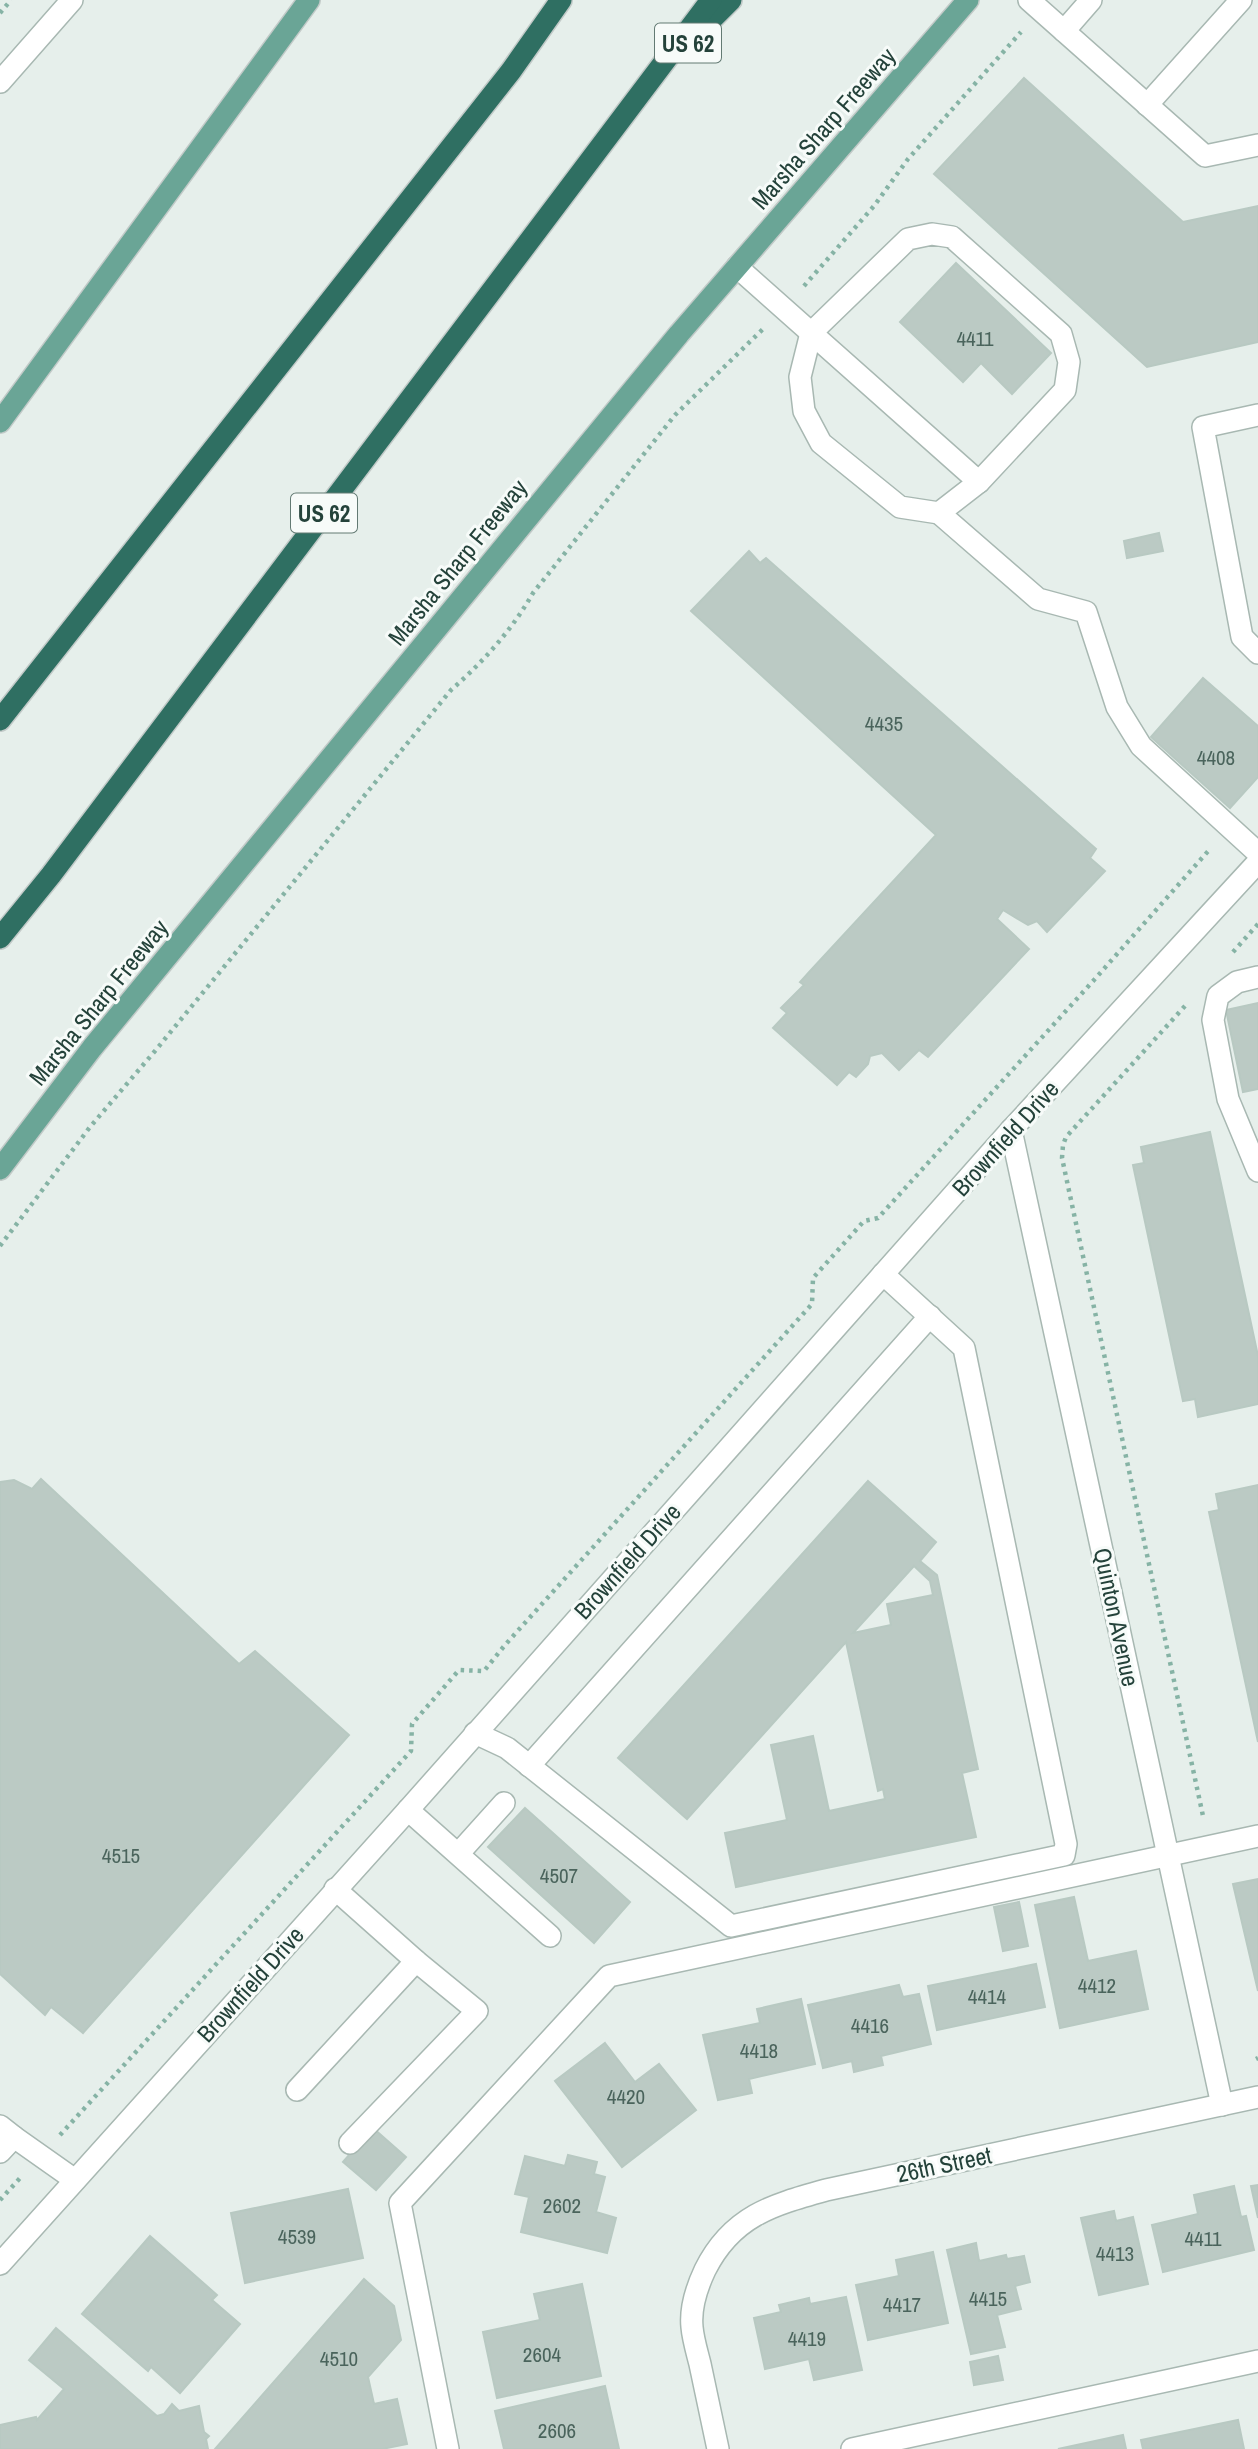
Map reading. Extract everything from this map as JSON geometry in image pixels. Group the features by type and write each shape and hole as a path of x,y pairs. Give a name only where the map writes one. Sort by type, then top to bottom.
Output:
{"highway":[{"path":"0,720 511,71 562,0"},
{"path":"646,86 711,0"},
{"name":"US 62","path":"0,938 51,875 646,86 731,0"}],"main road":[{"path":"0,422 309,0"},
{"name":"Marsha Sharp Freeway","path":"0,1169 92,1048 471,585 737,267 968,0"}],"street":[{"path":"0,82 72,0"},
{"path":"1064,31 1091,0"},
{"path":"1147,105 1241,0"},
{"path":"1035,5 1205,156 1258,145"},
{"path":"939,513 979,482 1065,390 1069,362 1060,334 953,237 932,234 908,239 811,333 800,377 804,411 821,443 900,507 939,513 1038,599 1086,612 1117,707 1141,746 1258,853"},
{"path":"737,267 979,482"},
{"path":"1258,415 1203,428 1242,637 1258,653"},
{"name":"Brownfield Drive","path":"0,2264 408,1810 1011,1130 1258,862"},
{"path":"1258,977 1237,982 1218,996 1213,1020 1228,1099 1258,1171"},
{"name":"Quinton Avenue","path":"1011,1130 1222,2105"},
{"path":"475,1733 507,1748 731,1926 1064,1856 1066,1844 964,1348 883,1274"},
{"path":"529,1766 930,1316"},
{"path":"458,1853 504,1803"},
{"path":"408,1810 550,1936"},
{"path":"448,2449 400,2203 609,1976 1258,1836"},
{"path":"335,1889 477,2011 350,2144"},
{"path":"297,2090 416,1961"},
{"name":"26th Street","path":"718,2449 691,2326 692,2305 699,2281 713,2255 729,2234 751,2216 780,2203 826,2190 1258,2097"},
{"path":"5,2138 40,2156 75,2180"},
{"path":"852,2449 1258,2361"}],"path":[{"path":"0,13 11,0"},
{"path":"0,1246 90,1127 451,690 475,669 519,617 533,593 675,415 783,308 867,213 1035,5"},
{"path":"0,2200 411,1751 412,1724 459,1671 484,1671 812,1304 813,1278 864,1221 878,1218 1229,827"},
{"path":"1231,954 1258,924"},
{"path":"1186,1005 1066,1137 1062,1158 1203,1816"}],"building":[{"path":"1024,78 1183,222 1258,206 1258,342 1147,367 934,174"},
{"path":"956,263 1051,353 1012,394 981,363 963,382 900,322"},
{"path":"1159,533 1163,551 1127,558 1124,541"},
{"path":"749,551 760,563 766,558 1096,849 1090,858 1105,871 1047,932 1037,921 1028,925 1003,910 997,919 1029,949 928,1057 919,1050 899,1070 882,1053 870,1056 868,1064 856,1077 849,1072 837,1085 773,1028 787,1013 781,1008 804,985 800,982 936,835 691,611"},
{"path":"1203,678 1258,726 1258,777 1230,808 1151,737"},
{"path":"1258,1003 1258,1089 1243,1092 1226,1010"},
{"path":"1210,1132 1258,1356 1258,1404 1198,1417 1195,1399 1183,1401 1133,1165 1144,1163 1141,1147"},
{"path":"41,1479 239,1664 255,1651 349,1735 83,2033 51,2007 45,2015 0,1974 0,1482 14,1480 32,1489"},
{"path":"868,1481 936,1542 920,1561 937,1575 978,1769 962,1773 976,1837 736,1887 725,1833 787,1820 771,1745 813,1736 829,1811 885,1799 883,1789 878,1791 846,1642 687,1819 618,1758","holes":["914,1566 930,1581 933,1595 887,1604 891,1625 853,1633"]},
{"path":"1258,1485 1258,1742 1209,1512 1219,1510 1216,1494"},
{"path":"525,1808 630,1902 594,1943 488,1847"},
{"path":"1258,1879 1258,1991 1233,1884"},
{"path":"1074,1897 1088,1961 1136,1951 1148,2009 1060,2028 1035,1905"},
{"path":"1019,1902 1028,1946 1003,1951 994,1907"},
{"path":"1036,1964 1045,2007 937,2030 928,1986"},
{"path":"899,1985 903,1997 919,1994 931,2044 881,2056 883,2065 854,2072 852,2061 823,2068 808,2005"},
{"path":"801,1999 815,2064 749,2079 752,2093 718,2100 703,2035 760,2023 757,2009"},
{"path":"605,2043 635,2082 659,2064 696,2110 622,2167 555,2081"},
{"path":"373,2128 406,2157 376,2190 343,2162"},
{"path":"568,2155 597,2162 594,2174 605,2177 596,2212 616,2218 607,2253 521,2232 529,2197 515,2194 525,2156 565,2166"},
{"path":"1258,2185 1258,2218 1251,2186"},
{"path":"1234,2186 1241,2217 1246,2216 1254,2250 1163,2272 1152,2225 1198,2214 1194,2195"},
{"path":"348,2189 363,2258 245,2283 231,2213"},
{"path":"1114,2211 1116,2221 1133,2217 1148,2284 1099,2295 1081,2218"},
{"path":"150,2236 217,2295 212,2300 240,2324 180,2393 151,2367 148,2371 82,2314"},
{"path":"976,2243 979,2261 1006,2255 1007,2259 1024,2256 1030,2282 1015,2286 1021,2309 997,2315 1005,2347 971,2354 947,2250"},
{"path":"933,2252 948,2323 868,2340 856,2285 899,2276 896,2260"},
{"path":"364,2279 394,2306 401,2340 368,2377 374,2404 397,2399 407,2444 382,2449 215,2449"},
{"path":"582,2284 601,2376 497,2398 483,2332 540,2320 534,2294"},
{"path":"846,2297 862,2370 814,2380 809,2359 765,2369 754,2318 781,2312 779,2305 809,2298 810,2304"},
{"path":"56,2328 157,2416 164,2414 172,2404 179,2411 199,2406 204,2432 209,2436 206,2439 208,2449 0,2449 0,2425 36,2417 37,2420 64,2389 29,2360"},
{"path":"998,2356 1003,2380 974,2385 970,2362"},
{"path":"605,2386 619,2449 504,2449 495,2411"},
{"path":"1238,2420 1244,2449 1143,2449 1141,2440"},
{"path":"1123,2435 1126,2449 1058,2449"}]}
